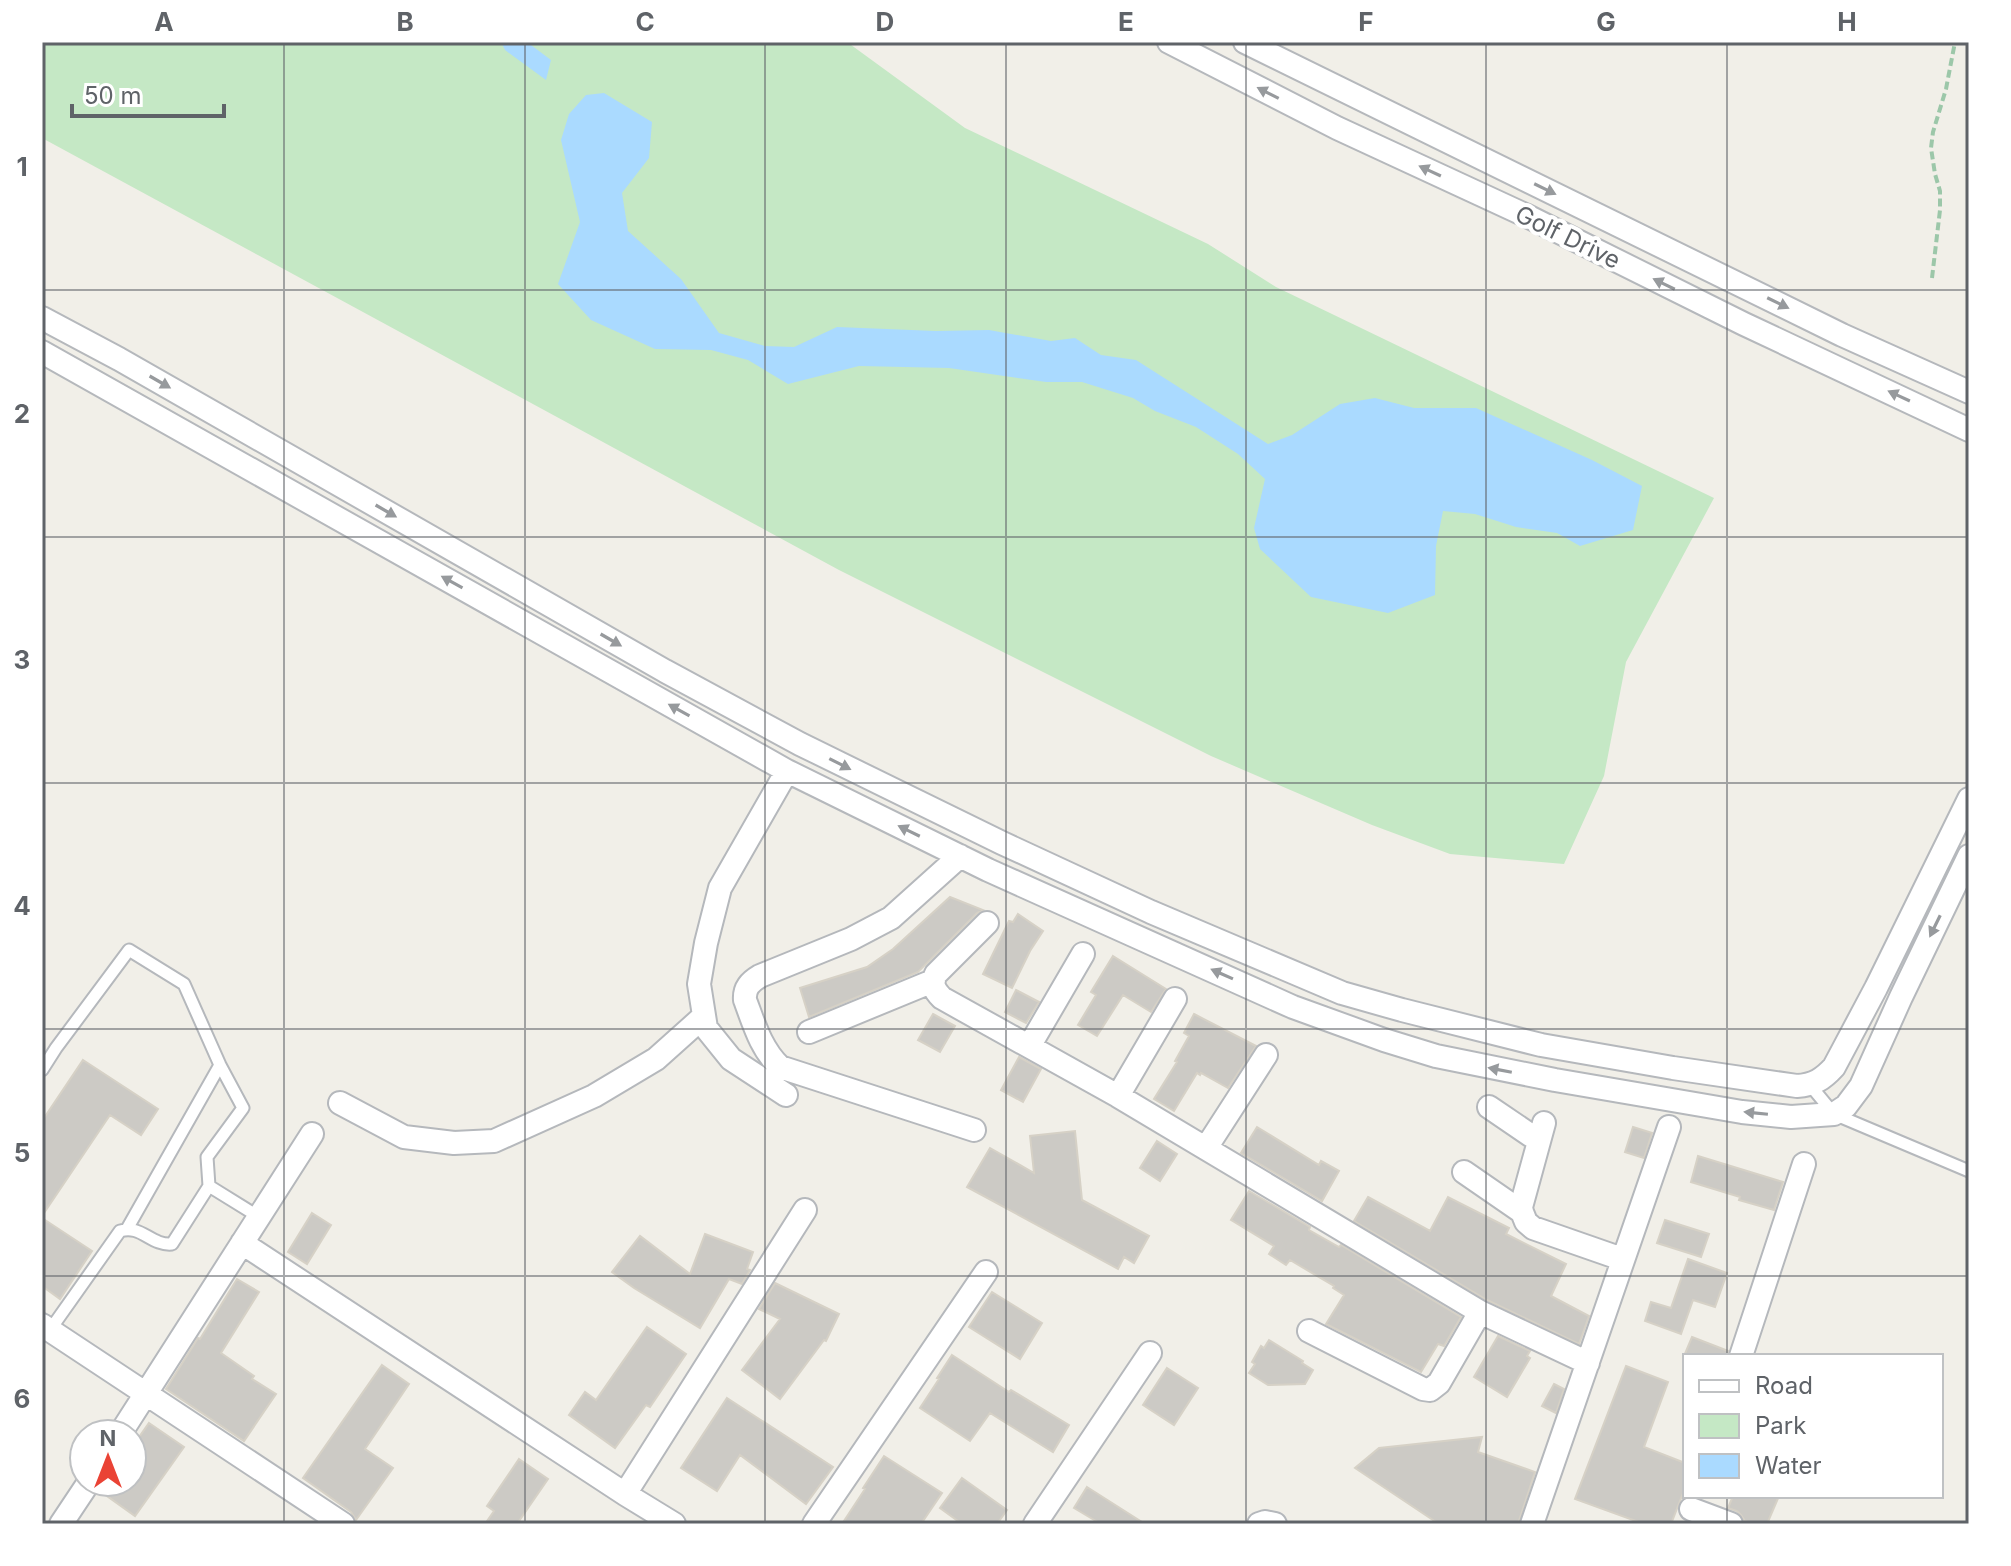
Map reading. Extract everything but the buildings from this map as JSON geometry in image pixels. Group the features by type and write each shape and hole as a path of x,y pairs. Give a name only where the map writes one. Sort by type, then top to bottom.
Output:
{"street":[{"name":"Golf Drive","path":"1169,42 1337,128 1525,215 1744,324 1969,430"},
{"name":"Golf Drive","path":"1245,42 1842,335 1969,392"},
{"path":"42,318 678,678 846,768 1164,917 1342,993 1541,1045 1797,1086 1810,1085 1825,1077 1834,1067 1876,988 1969,799"},
{"path":"42,352 787,771 988,870 1293,1007 1436,1056 1742,1112 1791,1117 1834,1114 1846,1106 1861,1086 1969,856"},
{"path":"105,387 119,359"},
{"path":"786,1095 731,1059 706,1028 699,984 720,888 787,771"},
{"path":"988,870 1002,843"},
{"path":"960,856 891,918 851,939 760,976 748,986 745,1000 760,1040 780,1067 974,1130"},
{"path":"987,923 936,974 934,987 942,998 1118,1096 1480,1312 1588,1363"},
{"path":"1030,1045 1083,954"},
{"path":"809,1032 933,981"},
{"path":"1118,1096 1175,999"},
{"path":"340,1103 404,1137 454,1143 494,1141 594,1096 656,1059 704,1016"},
{"path":"1206,1148 1266,1055"},
{"path":"1489,1107 1542,1132 1521,1207 1526,1222 1533,1228 1622,1259"},
{"path":"1532,1524 1669,1127"},
{"path":"131,1418 312,1134"},
{"path":"1742,1354 1804,1164"},
{"path":"1464,1172 1522,1212"},
{"path":"625,1494 805,1210"},
{"path":"242,1243 674,1524"},
{"path":"814,1524 986,1272"},
{"path":"1309,1331 1430,1390 1439,1383 1480,1312"},
{"path":"46,1327 343,1524"},
{"path":"1035,1524 1150,1353"},
{"path":"61,1524 78,1498"},
{"path":"1691,1510 1731,1524"},
{"path":"1259,1524 1275,1524"}],"lane":[{"path":"42,1070 129,950 184,984 243,1108 207,1157 209,1186 172,1244 160,1243 133,1229 116,1235 46,1327"},
{"path":"127,1229 220,1065"},
{"path":"1810,1085 1834,1114 1969,1171"},
{"path":"209,1186 259,1217"}],"path":[{"path":"1932,278 1940,191 1931,148 1955,42"}],"green space":[{"path":"42,42 847,42 965,128 1208,244 1276,287 1714,498 1626,662 1604,776 1564,864 1450,854 1372,825 1211,756 839,570 42,138"}],"water":[{"path":"501,42 527,42 551,60 546,80 505,50"},
{"path":"604,93 652,122 649,158 622,193 628,231 681,279 719,333 765,346 794,347 837,327 989,330 1051,341 1075,338 1101,355 1136,360 1268,444 1292,435 1340,404 1375,398 1414,408 1476,408 1642,486 1633,530 1580,546 1557,533 1516,527 1475,514 1443,511 1436,546 1435,595 1388,613 1311,597 1260,549 1254,528 1265,479 1238,454 1196,427 1155,411 1133,398 1082,382 1046,382 949,368 859,366 788,384 748,360 711,350 655,349 591,320 558,284 580,222 561,140 569,114 586,95"}]}
